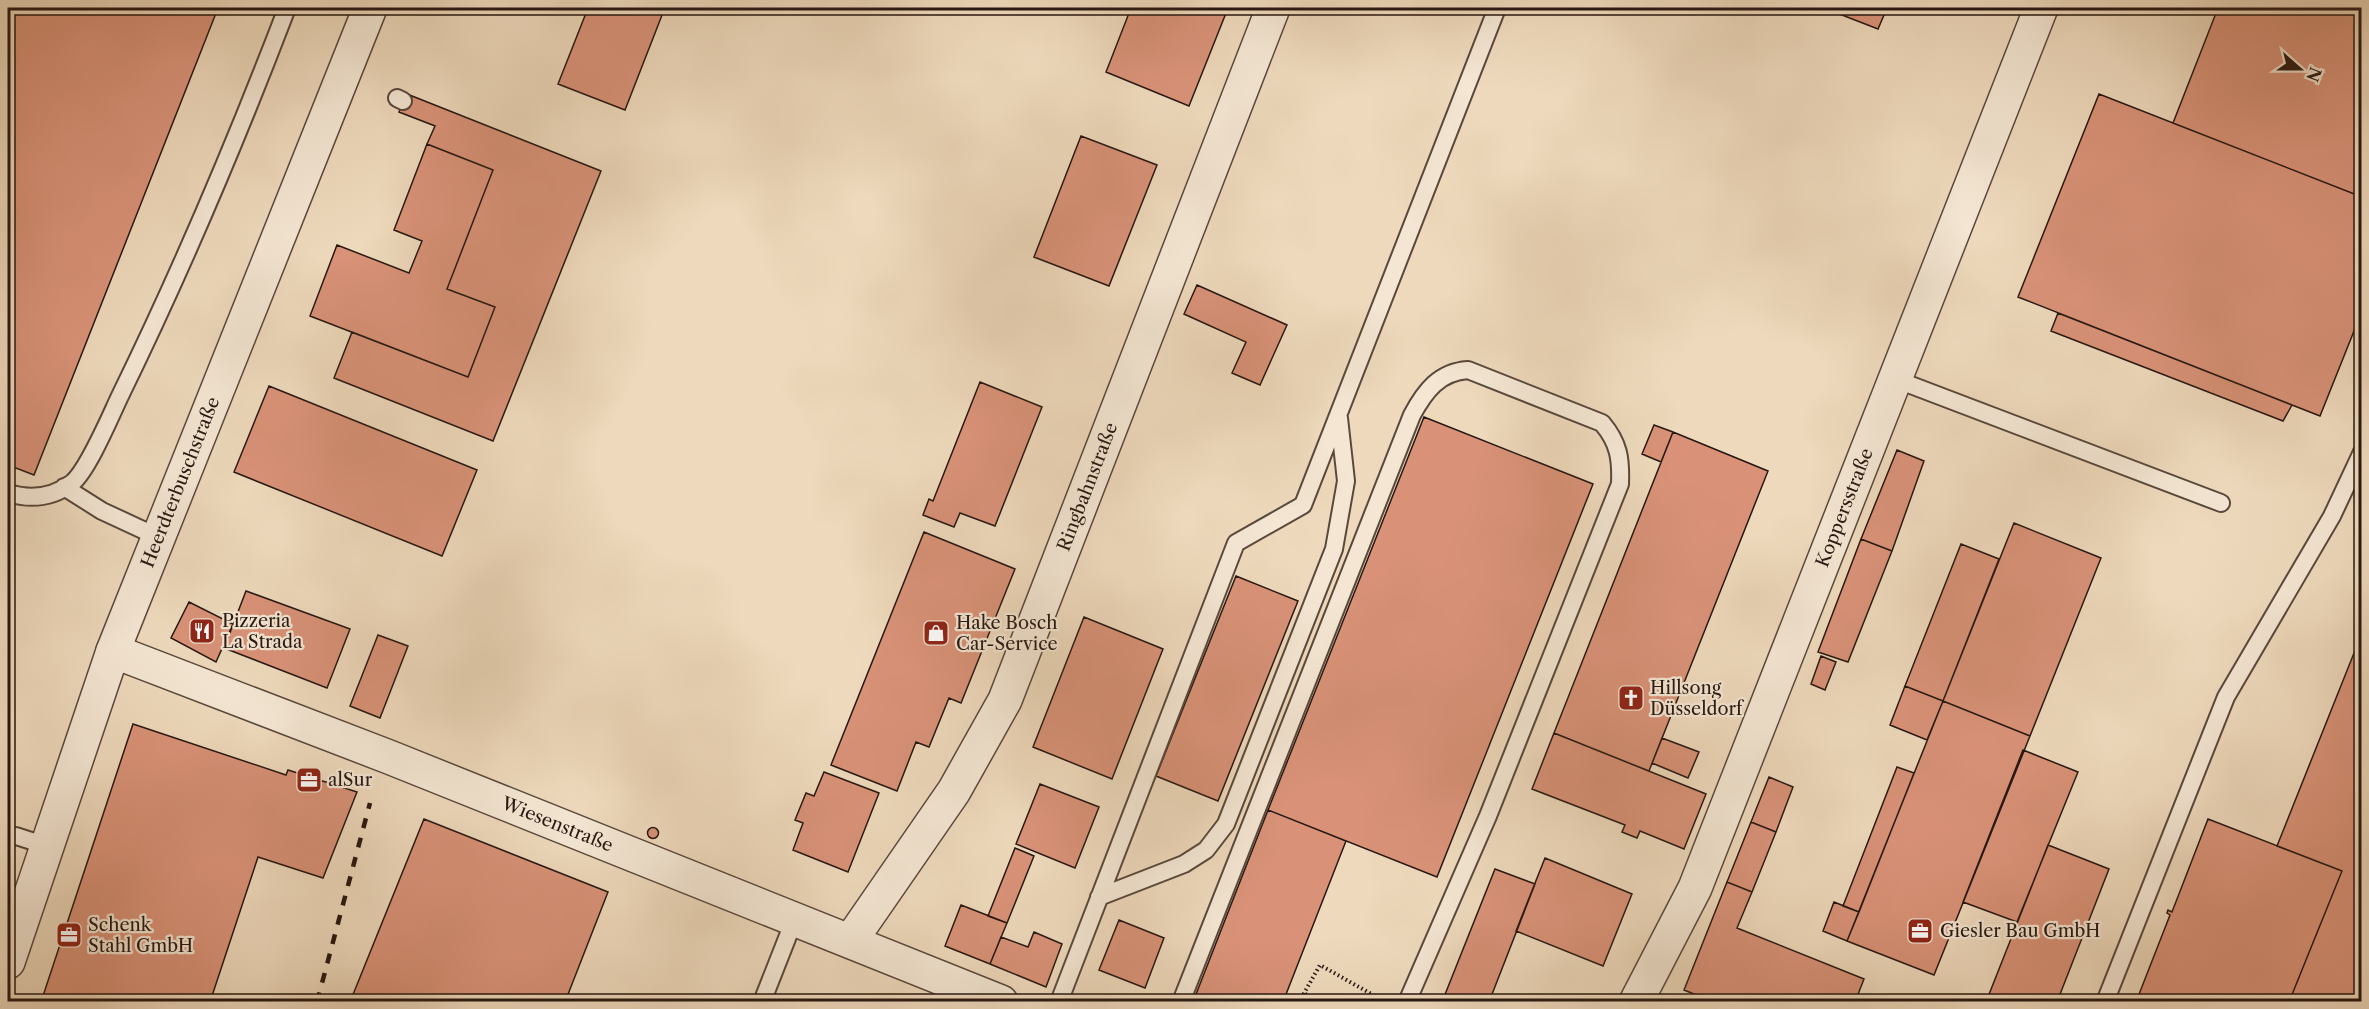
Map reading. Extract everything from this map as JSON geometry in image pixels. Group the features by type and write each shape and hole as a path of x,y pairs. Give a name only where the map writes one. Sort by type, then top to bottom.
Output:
{"street":[{"name":"Heerdterbuschstraße","path":"8,962 113,651 370,8"},
{"name":"Ringbahnstraße","path":"851,940 954,791 1005,700 1273,8"},
{"name":"Koppersstraße","path":"1636,1002 1695,888 2040,8"},
{"name":"Wiesenstraße","path":"113,651 378,753 851,940 1001,1002"}],"lane":[{"path":"8,493 24,498 48,496 73,482 94,449 165,304 287,8"},
{"path":"1059,1002 1236,543 1303,505 1497,8"},
{"path":"1181,1002 1412,415 1425,392 1440,378 1454,371 1468,370 1602,423 1613,437 1621,456 1620,484 1488,816 1407,1002"},
{"path":"1895,379 2221,503"},
{"path":"1099,897 1184,864 1206,850 1226,824 1334,549 1346,481 1339,414"},
{"path":"2105,1002 2226,697 2332,516 2361,452"},
{"path":"64,487 102,511 158,537"},
{"path":"16,836 47,846"},
{"path":"762,1002 795,918"}],"path":[{"path":"1299,1002 1320,964 1385,1002"},
{"path":"1305,992 1309,1002"}],"building":[{"path":"8,8 218,8 34,475 8,465"},
{"path":"446,8 463,8 461,13"},
{"path":"588,8 664,10 625,110 558,84"},
{"path":"1131,8 1228,8 1189,106 1106,72"},
{"path":"1824,8 1887,8 1878,29"},
{"path":"2218,8 2362,8 2362,197 2173,123"},
{"path":"407,94 601,171 493,441 334,378 352,332 468,377 495,307 447,289 493,170 427,144 435,126 399,112"},
{"path":"2099,94 2362,197 2362,311 2320,416 2018,297"},
{"path":"1081,136 1157,165 1109,286 1034,257"},
{"path":"427,144 493,170 447,289 495,307 468,377 310,316 337,245 409,273 422,241 394,230"},
{"path":"1197,285 1287,325 1260,385 1232,373 1246,342 1184,314"},
{"path":"2058,313 2292,405 2283,421 2051,331"},
{"path":"980,382 1042,407 995,526 960,513 954,527 923,515 929,499 933,501"},
{"path":"269,386 477,470 442,556 234,472"},
{"path":"1424,417 1593,484 1437,877 1268,810"},
{"path":"1654,425 1673,432 1661,462 1642,454"},
{"path":"1673,432 1768,471 1649,771 1554,733"},
{"path":"1897,450 1924,461 1892,551 1861,539"},
{"path":"2014,523 2101,558 2030,736 1943,701"},
{"name":"Hake Bosch Car-Service","path":"924,532 1015,569 961,703 949,698 929,747 916,742 897,791 831,765"},
{"path":"1861,539 1892,551 1848,662 1818,652"},
{"path":"1961,544 1999,559 1943,701 1905,686"},
{"path":"1236,576 1298,601 1218,801 1156,776"},
{"path":"246,591 350,629 327,688 224,648"},
{"name":"Pizzeria La Strada","path":"189,602 233,624 216,662 171,638"},
{"path":"1084,617 1163,649 1112,779 1033,747"},
{"path":"2362,633 2362,1002 2289,1002 2342,871 2277,846"},
{"path":"378,635 408,646 380,718 350,706"},
{"path":"1821,656 1836,662 1825,690 1811,684"},
{"path":"1905,686 1943,701 1927,740 1890,725"},
{"path":"1943,701 2030,736 1934,975 1847,941"},
{"path":"133,724 286,775 288,770 357,792 323,878 258,857 210,1002 41,1002"},
{"path":"1554,733 1706,794 1684,849 1640,831 1637,838 1622,832 1625,825 1532,789"},
{"path":"1662,738 1699,752 1688,778 1652,763"},
{"path":"2023,750 2078,772 2017,922 1963,902"},
{"path":"1897,767 1914,773 1859,912 1843,906"},
{"path":"824,772 879,793 848,872 793,850 803,823 795,820 806,793 814,796"},
{"path":"1769,777 1793,787 1776,832 1751,822"},
{"path":"1040,784 1099,807 1075,868 1016,844"},
{"path":"1268,810 1346,841 1283,1002 1193,1002"},
{"path":"424,819 608,892 565,1002 350,1002"},
{"path":"2208,819 2342,871 2289,1002 2136,1002 2170,915 2167,913 2168,910 2172,912"},
{"path":"1751,822 1776,832 1752,892 1727,882"},
{"path":"653,828 657,829 657,837 653,838 649,837 648,833 649,829"},
{"path":"2048,845 2109,869 2057,1002 1986,1002"},
{"path":"1015,848 1034,856 1007,923 988,916"},
{"path":"1545,858 1632,894 1603,966 1516,931"},
{"path":"1495,869 1535,884 1489,1002 1442,1002"},
{"path":"1727,882 1752,892 1737,928 1864,979 1855,1002 1714,1002 1684,990"},
{"path":"1834,902 1859,912 1847,941 1823,931"},
{"path":"961,905 1007,923 990,964 945,946"},
{"path":"1119,920 1164,938 1145,988 1099,970"},
{"path":"1034,932 1062,944 1046,987 990,964 1001,937 1028,947"}],"railway":[{"path":"317,1002 370,803"}],"place":[{"name":"Pizzeria La Strada","path":"202,631"},
{"name":"Hake Bosch Car-Service","path":"936,633"},
{"name":"Hillsong Düsseldorf","path":"1631,698"},
{"name":"alSur","path":"309,780"},
{"name":"Giesler Bau GmbH","path":"1920,931"},
{"name":"Schenk Stahl GmbH","path":"69,935"}]}
